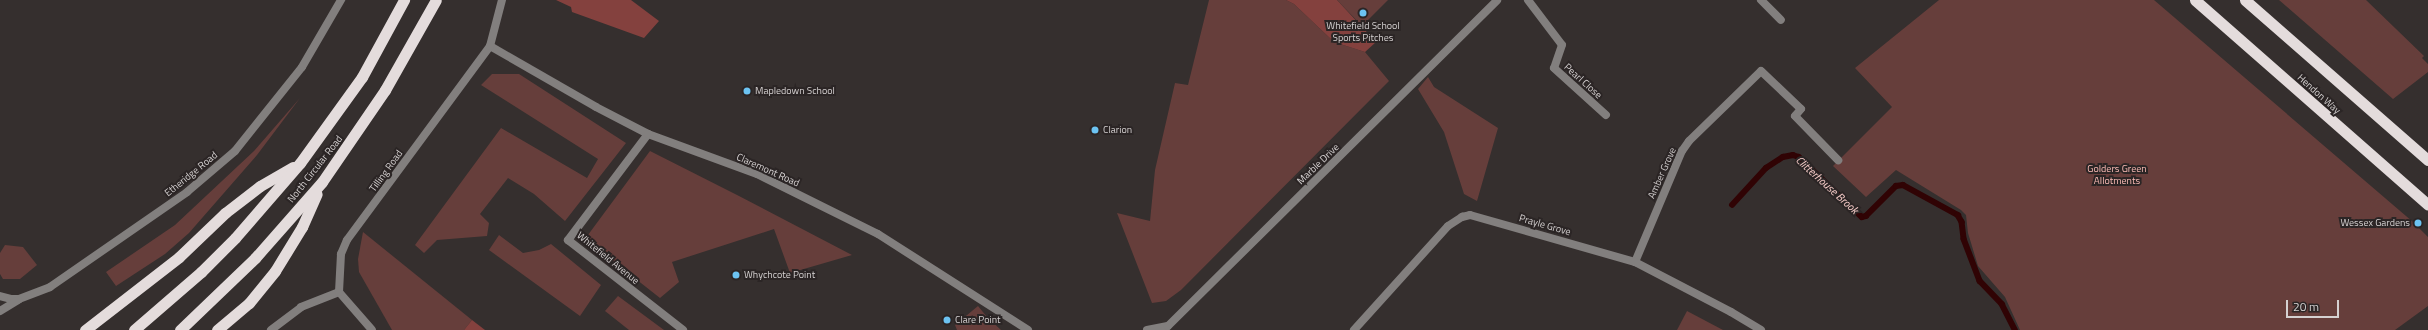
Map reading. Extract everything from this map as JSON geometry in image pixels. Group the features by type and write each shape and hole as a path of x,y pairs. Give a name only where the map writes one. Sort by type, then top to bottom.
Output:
{"highway":[{"name":"North Circular Road","path":"134,330 235,238 300,163 362,77 404,0"},
{"name":"North Circular Road","path":"181,329 256,258 322,182 385,90 436,0"},
{"name":"Hendon Way","path":"2195,0 2428,206"},
{"path":"2245,0 2428,160"},
{"path":"85,330 179,257 225,212 260,186 300,163"},
{"path":"217,330 249,303 275,271 302,227 322,182"}],"street":[{"name":"Etheridge Road","path":"0,296 11,299 19,298 50,287 187,192 235,151 302,67 341,0"},
{"name":"Tilling Road","path":"339,292 341,254 347,240 490,46 502,0"},
{"name":"Marble Drive","path":"1146,330 1168,326 1497,0"},
{"name":"Pearl Close","path":"1528,0 1562,45 1554,68 1606,115"},
{"path":"1761,0 1781,20"},
{"name":"Claremont Road","path":"490,46 596,107 648,134 757,174 878,234 1028,330"},
{"name":"Amber Grove","path":"1635,262 1682,152 1689,140 1761,71 1800,109 1795,116 1838,160"},
{"name":"Whitefield Avenue","path":"648,134 568,240 683,330"},
{"name":"Prayle Grove","path":"1354,330 1448,226 1462,217 1479,216 1635,262 1761,330"},
{"path":"271,330 302,307 339,292 372,330"},
{"path":"0,311 19,298"}],"green space":[{"path":"1209,0 1286,0 1294,4 1334,42 1365,52 1389,81 1181,290 1166,301 1152,303 1117,213 1150,221 1155,170 1175,83 1188,85"},
{"name":"Whitefield School Sports Pitches","path":"1337,0 1388,0 1362,26"},
{"name":"Golders Green Allotments","path":"1939,0 2154,0 2413,222 2428,237 2428,306 2395,330 2020,330 2005,297 1978,266 1968,233 1966,215 1961,210 1896,170 1866,197 1833,166 1892,107 1855,68"},
{"path":"2279,0 2366,0 2424,56 2422,58 2428,64 2428,72 2393,99"},
{"path":"492,74 519,74 626,143 565,221 534,194 508,178 480,214 489,223 487,236 437,240 424,253 415,245 501,128 587,178 598,159 481,85"},
{"path":"1428,77 1434,87 1498,128 1477,201 1464,194 1444,132 1418,89"},
{"path":"300,98 257,155 189,233 165,254 116,286 106,272 175,225 254,151"},
{"path":"650,151 852,255 790,273 774,229 672,262 679,282 660,298 585,239"},
{"path":"363,232 472,320 464,330 392,330 359,272 358,259"},
{"path":"499,235 523,253 539,250 551,244 601,285 580,316 489,250"},
{"path":"5,245 23,247 37,265 20,279 3,279 0,274 0,253"},
{"path":"618,296 664,330 629,330 605,311"},
{"path":"978,306 1001,330 957,330 955,325"},
{"path":"1687,311 1723,330 1677,330"}],"shaded area":[{"path":"556,0 631,0 659,21 644,38 572,12 571,7"},
{"path":"1286,0 1337,0 1376,42 1365,52 1334,42 1294,4"},
{"path":"472,320 485,330 464,330"}],"waterway":[{"name":"Clitterhouse Brook","path":"1732,205 1766,168 1783,157 1793,155 1799,157 1862,217 1866,216 1896,186 1903,185 1958,215 1962,222 1964,239 1980,281 2002,304 2015,330"}],"place":[{"name":"Whitefield School Sports Pitches","path":"1363,13"},
{"name":"Mapledown School","path":"747,91"},
{"name":"Clarion","path":"1095,130"},
{"name":"Wessex Gardens","path":"2418,223"},
{"name":"Whychcote Point","path":"736,275"},
{"name":"Clare Point","path":"947,320"}]}
